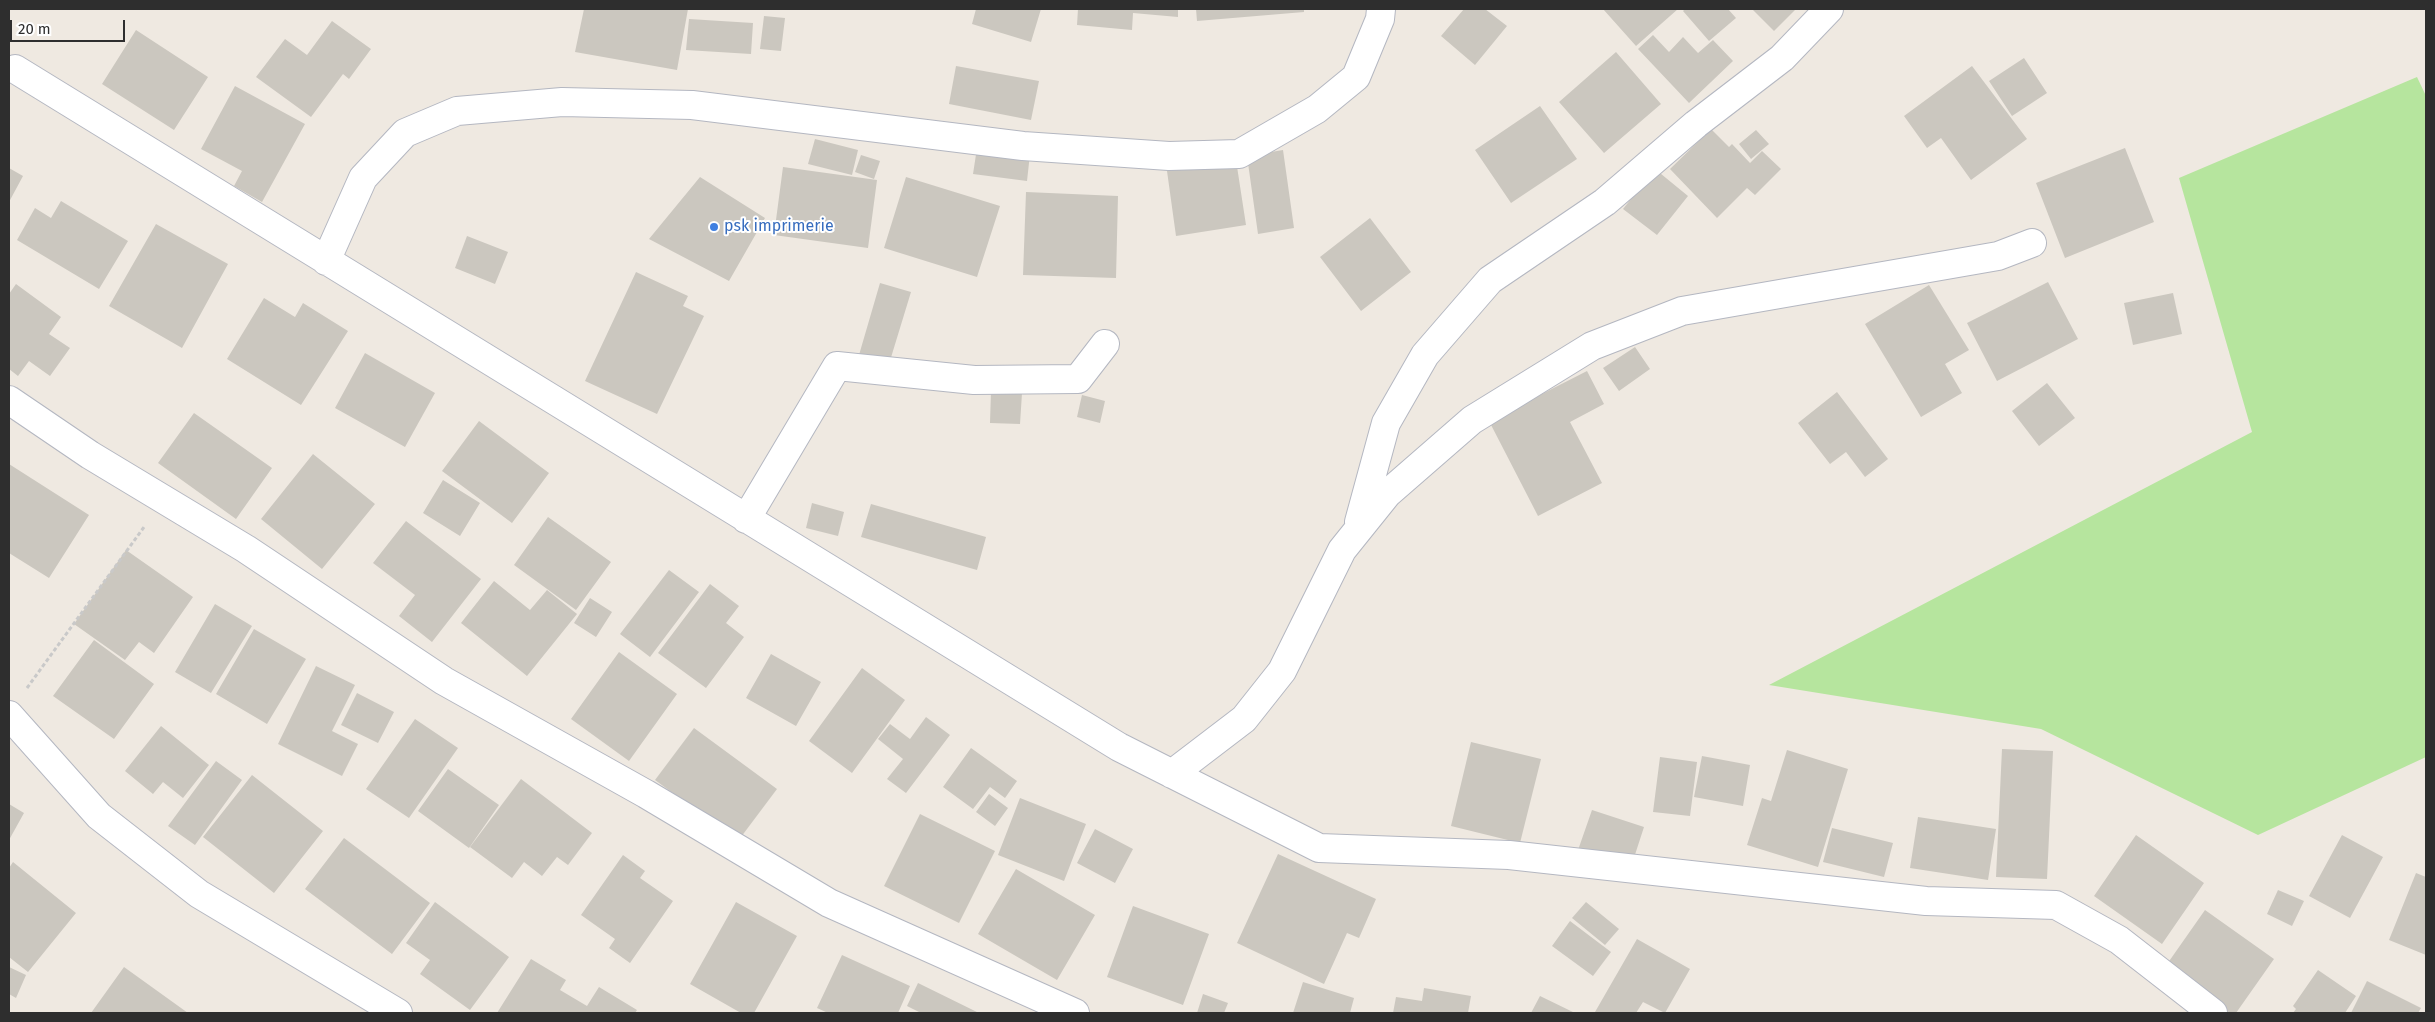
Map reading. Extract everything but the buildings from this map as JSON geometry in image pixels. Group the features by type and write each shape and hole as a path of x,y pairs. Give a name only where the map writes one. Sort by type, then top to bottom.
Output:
{"street":[{"path":"326,261 363,178 405,133 457,111 562,102 692,105 1023,146 1169,156 1239,154 1317,109 1356,77 1380,19 1381,9"},
{"path":"1356,533 1386,423 1425,355 1490,280 1605,202 1696,124 1782,58 1828,9"},
{"path":"15,69 1119,747 1319,848 1509,855 1926,901 2056,905 2119,940 2214,1013"},
{"path":"1172,774 1244,720 1282,671 1342,550 1386,494 1472,420 1592,346 1682,311 1998,256 2032,243"},
{"path":"746,519 837,366 974,380 1078,379 1106,344"},
{"path":"9,400 90,455 246,549 444,681 646,794 829,904 1075,1013"},
{"path":"9,715 99,816 199,894 398,1013"}],"path":[{"path":"26,689 164,500"}],"green space":[{"path":"2417,77 2426,96 2426,757 2258,835 2041,729 1769,685 2252,432 2179,178"}],"place":[{"name":"psk imprimerie","path":"714,227"}]}
